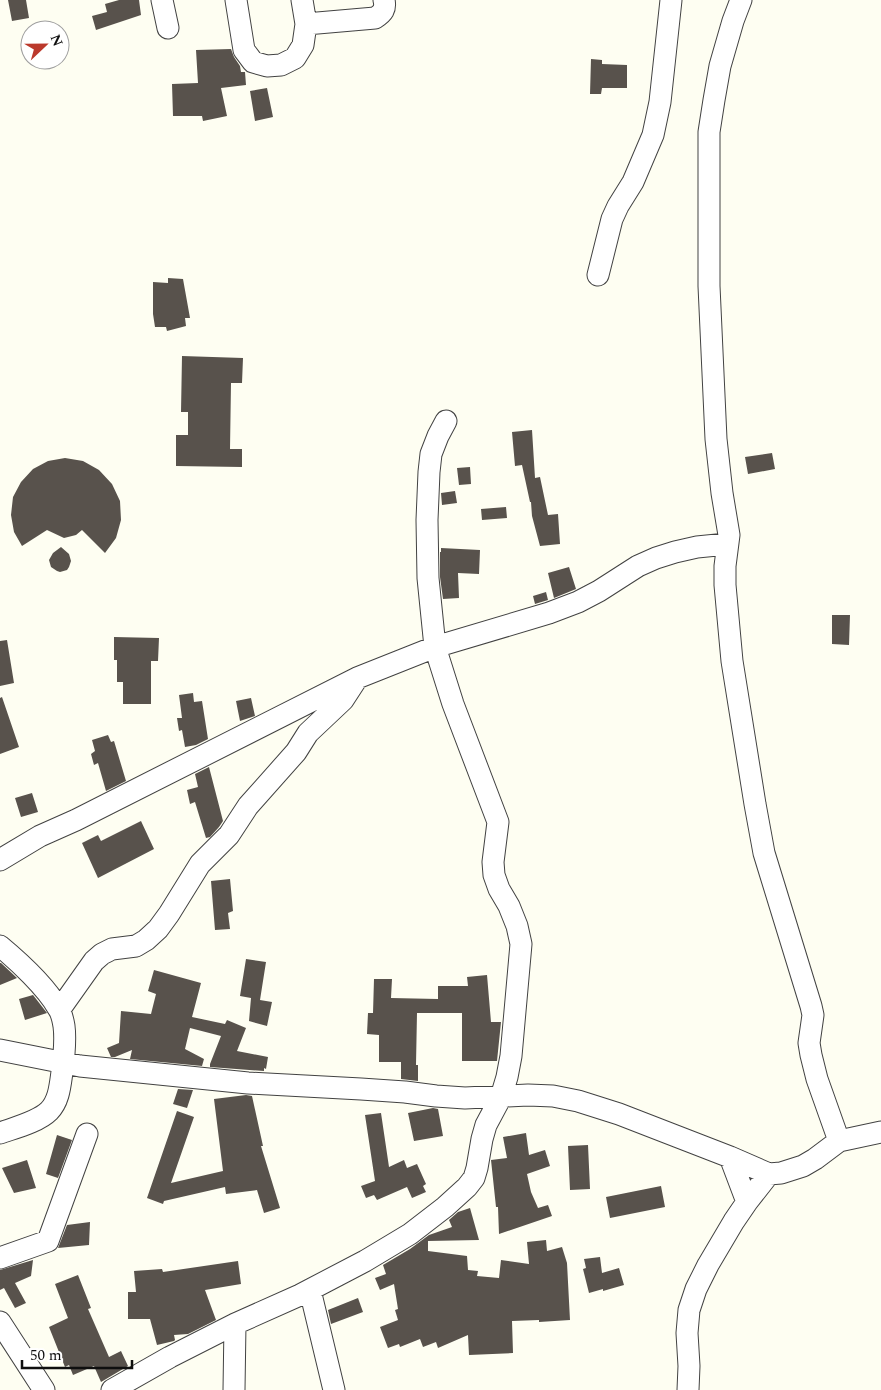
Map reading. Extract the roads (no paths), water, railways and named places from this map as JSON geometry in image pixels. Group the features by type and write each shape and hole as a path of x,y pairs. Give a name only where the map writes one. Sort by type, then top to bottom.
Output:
{"street":[{"path":"162,0 168,28"},
{"path":"236,0 244,50 253,62 267,66 281,65 295,58 304,44 306,24 302,0"},
{"path":"306,24 376,18 382,14 386,7 384,0"},
{"path":"598,275 612,219 633,182 653,135 660,102 671,0"},
{"path":"741,0 720,66 709,132 709,286 716,439 729,535 725,566 725,585 732,661 756,814 769,872 811,1006 813,1015 809,1043 817,1079 840,1141"},
{"path":"112,1390 170,1356 310,1290 365,1261 410,1234 445,1207 474,1178 486,1125 501,1097 507,1078 511,1056 521,944 517,926 494,875 493,862 498,822 435,647 428,578 427,520 429,472 431,454 446,421"},
{"path":"0,860 40,836 76,820 357,678 435,647 570,605 599,591 638,566 668,554 697,547 727,544"},
{"path":"60,1009 94,961 102,954 112,949 136,946 158,929 200,864 229,835 248,806 296,752 308,733 343,700 357,678"},
{"path":"0,946 46,991 60,1009 65,1040 56,1102 48,1112 38,1118 0,1133"},
{"path":"0,1050 80,1066 248,1083 378,1090 465,1098 528,1095 553,1096 578,1101 619,1114 769,1174 781,1173 803,1166 840,1141 881,1132"},
{"path":"0,1258 48,1242 87,1134"},
{"path":"730,1157 747,1202"},
{"path":"688,1390 687,1333 689,1310 696,1288 747,1202 769,1174"},
{"path":"310,1290 334,1390"},
{"path":"0,1322 44,1390"},
{"path":"234,1390 235,1324"}]}
